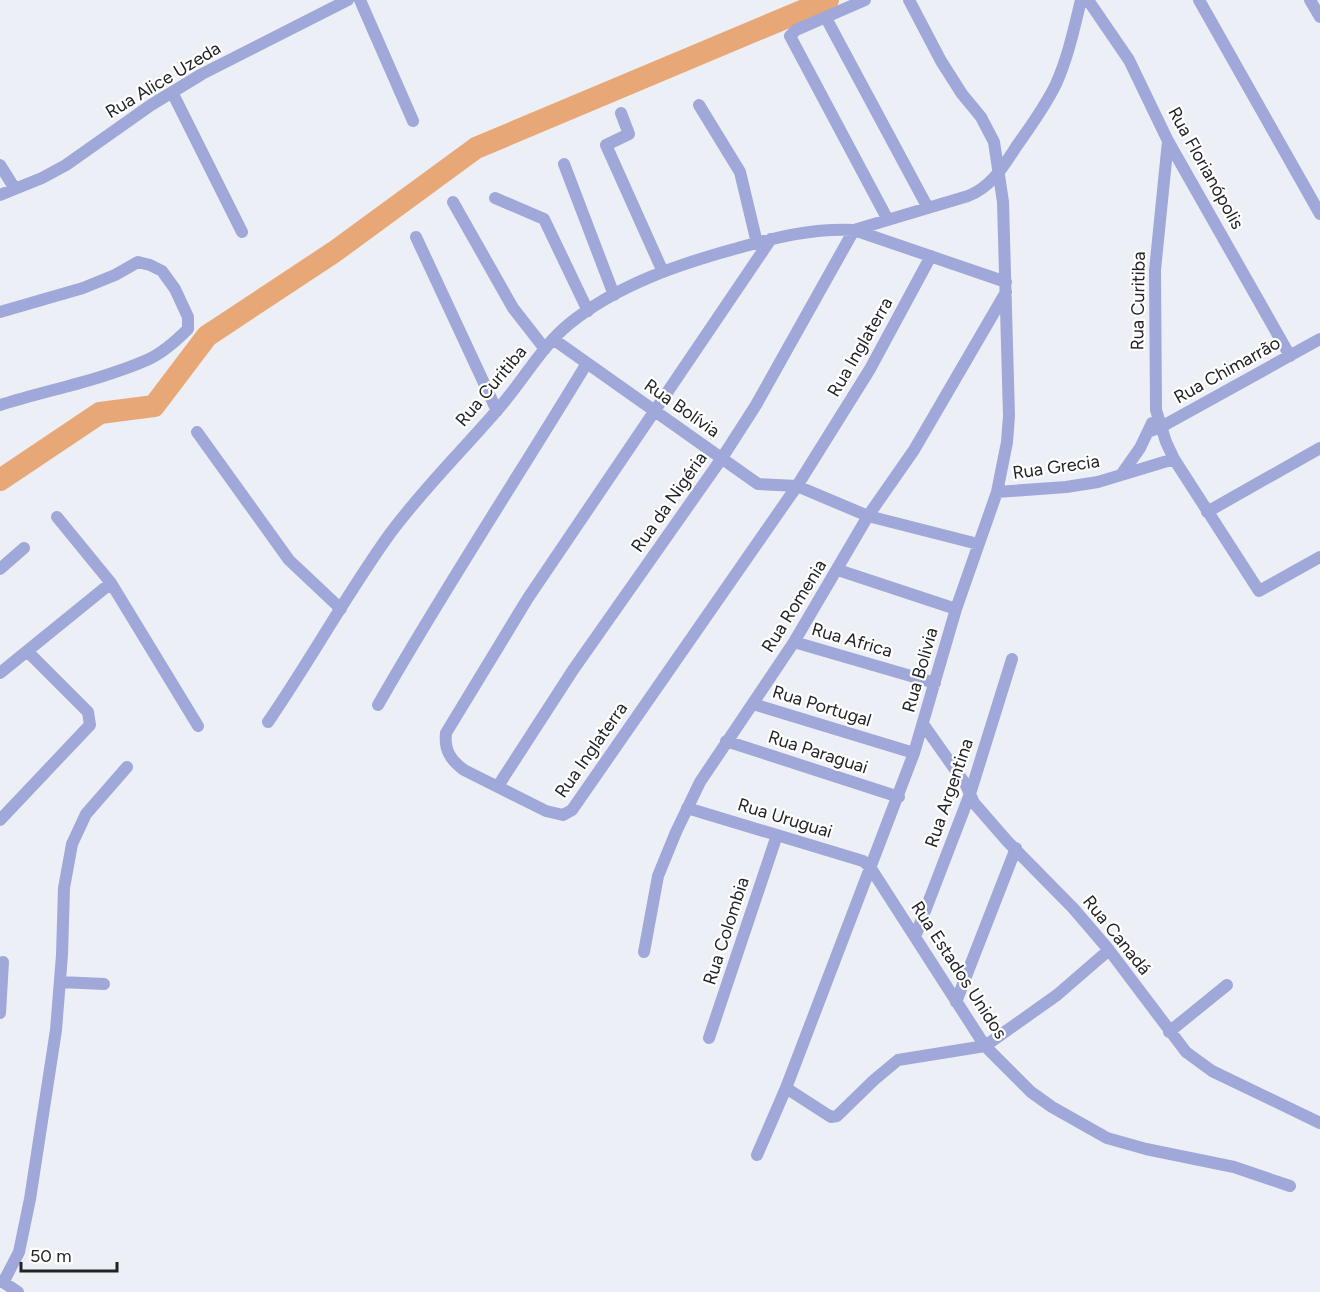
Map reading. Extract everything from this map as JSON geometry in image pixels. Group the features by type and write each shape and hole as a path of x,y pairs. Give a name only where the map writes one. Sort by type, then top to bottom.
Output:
{"street":[{"name":"Rua Alice Uzeda","path":"0,195 66,165 202,74 348,0"},
{"path":"360,0 413,121"},
{"path":"865,0 792,32 791,39 888,220"},
{"name":"Rua Bolivia","path":"757,1155 786,1088 899,797 956,609 997,492 1007,442 1009,416 1006,287 1000,172 994,142 987,127 941,61 909,0"},
{"path":"854,230 976,193 1000,172 1046,104 1056,85 1069,50 1081,0"},
{"name":"Rua Florianópolis","path":"1088,0 1129,60 1168,141 1290,356"},
{"path":"1200,0 1320,214"},
{"path":"1310,0 1320,17"},
{"path":"826,18 928,208"},
{"path":"172,92 242,232"},
{"path":"699,105 740,172 757,243"},
{"path":"621,113 629,134 606,145 663,272"},
{"name":"Rua Curitiba","path":"1156,410 1155,270 1168,141"},
{"path":"564,164 614,295"},
{"path":"0,165 15,189"},
{"path":"495,198 544,219 588,310"},
{"name":"Rua Bolívia","path":"453,202 517,314 549,344 587,363 758,484 797,486 868,516 978,544"},
{"name":"Rua Curitiba","path":"268,722 376,554 412,505 496,411 549,344 567,326 614,295 663,272 771,239 813,230 854,230"},
{"path":"854,230 931,256 1006,287"},
{"name":"Rua da Nigéria","path":"498,786 573,670 722,458 756,405 854,230"},
{"path":"416,237 496,411"},
{"name":"Rua Inglaterra","path":"771,239 511,624 446,733 446,749 455,764 546,811 563,815 572,810 797,486 870,369 931,256"},
{"path":"0,312 83,288 115,275 138,262 162,271 175,289 188,316 188,329 174,343 149,359 101,376 0,405"},
{"name":"Rua Romenia","path":"644,952 658,876 687,808 707,769 794,642 868,516 910,458 1006,287"},
{"name":"Rua Chimarrão","path":"1155,429 1320,339"},
{"path":"378,705 422,628 514,484 587,363"},
{"name":"Rua Grecia","path":"1121,475 1155,429 1156,410"},
{"path":"1155,429 1260,591 1320,557"},
{"path":"197,432 289,560 341,609"},
{"path":"1207,512 1320,448"},
{"name":"Rua Grecia","path":"997,492 1066,487 1098,482 1174,459"},
{"path":"57,517 111,583 198,726"},
{"path":"0,569 24,549"},
{"path":"838,570 956,609"},
{"path":"0,673 111,583"},
{"name":"Rua Africa","path":"794,642 935,683"},
{"path":"0,820 90,725 88,712 27,651"},
{"name":"Rua Argentina","path":"915,937 970,794 1012,659"},
{"name":"Rua Portugal","path":"753,704 914,753"},
{"name":"Rua Canadá","path":"923,724 966,785 974,803 1073,908 1109,950 1186,1052 1212,1071 1320,1123"},
{"name":"Rua Paraguai","path":"726,741 899,797"},
{"path":"18,1292 1,1282 19,1252 26,1222 56,1030 64,888 72,844 87,814 127,767"},
{"name":"Rua Uruguai","path":"687,808 858,859 870,867"},
{"name":"Rua Colombia","path":"709,1038 777,835"},
{"path":"956,1002 1016,848"},
{"name":"Rua Estados Unidos","path":"870,867 985,1046 1030,1092 1107,1138 1146,1149 1234,1167 1290,1186"},
{"path":"786,1088 831,1116 837,1116 898,1060 985,1046 1057,995 1109,950"},
{"path":"0,1013 3,962"},
{"path":"60,982 104,984"},
{"path":"1169,1032 1227,985"}],"waterway":[{"path":"0,480 100,413 154,406 207,336 334,252 476,148 828,0"}]}
